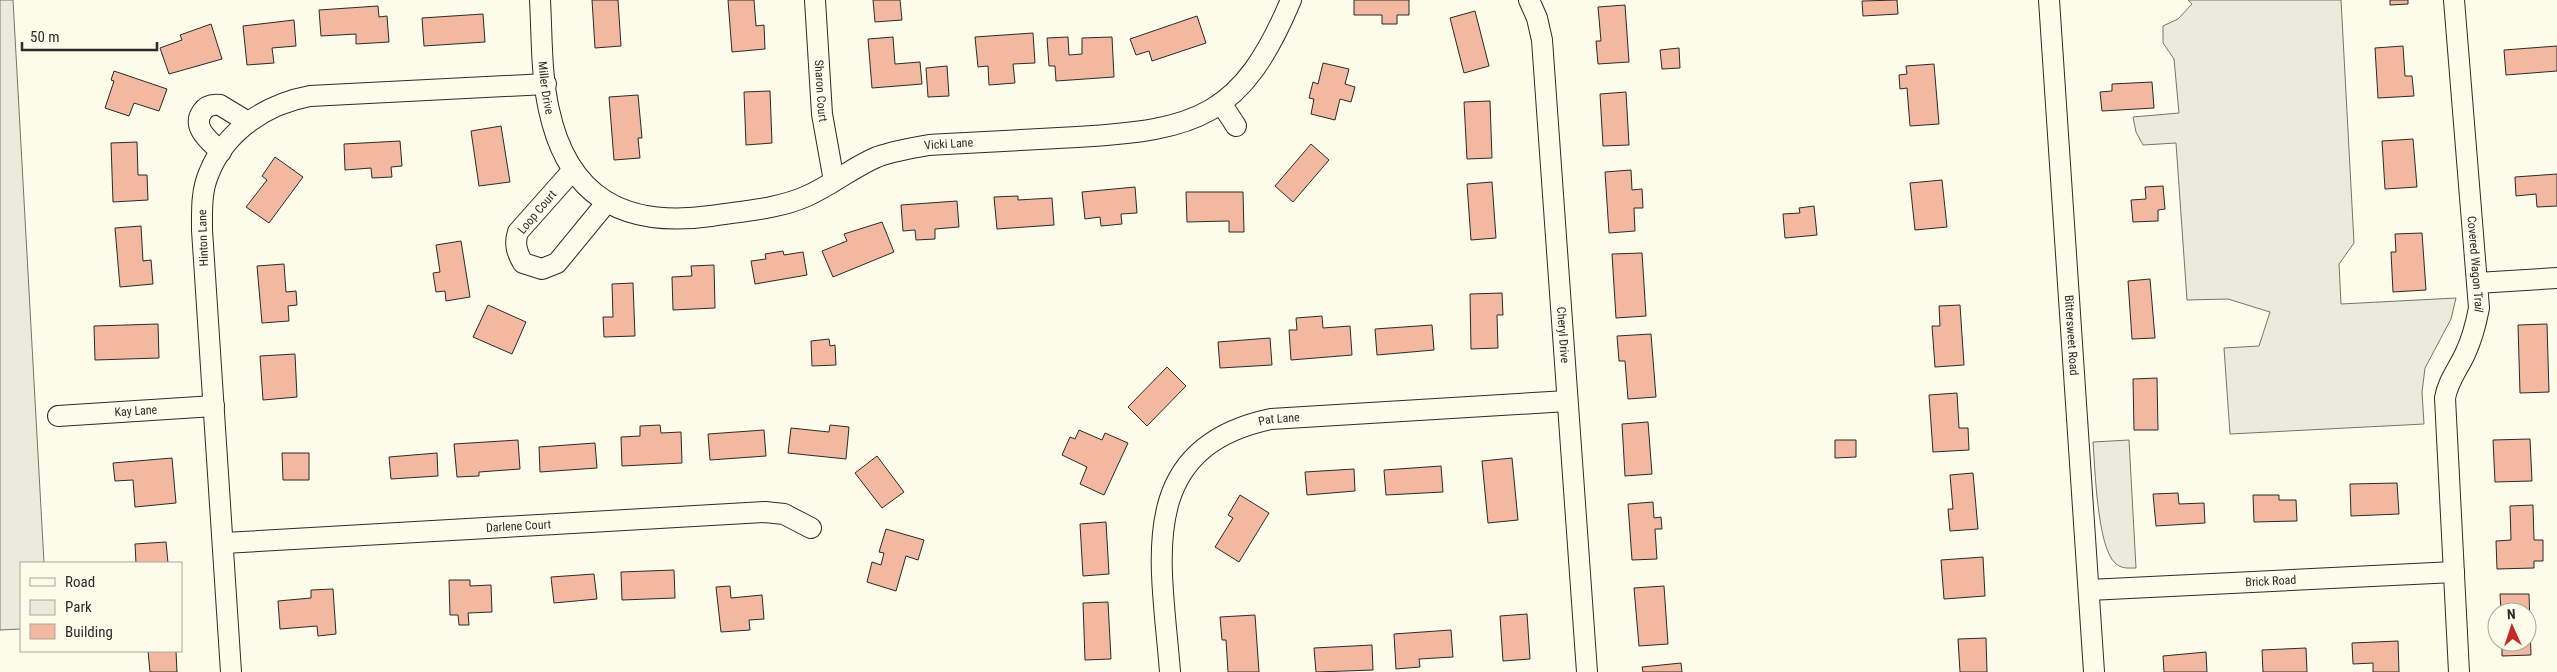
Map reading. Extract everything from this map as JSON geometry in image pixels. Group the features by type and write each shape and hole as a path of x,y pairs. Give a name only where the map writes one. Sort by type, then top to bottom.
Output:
{"street":[{"name":"Miller Drive","path":"540,0 548,108 555,133 573,170"},
{"name":"Sharon Court","path":"815,0 822,114 834,181"},
{"name":"Vicki Lane","path":"573,170 588,187 607,202 641,216 662,219 698,218 757,209 793,201 876,158 906,148 929,145 1136,134 1178,125 1196,118 1221,103 1242,85 1264,57 1291,0"},
{"name":"Cheryl Drive","path":"1529,0 1537,18 1542,40 1587,672"},
{"name":"Bittersweet Road","path":"2048,0 2094,672"},
{"name":"Covered Wagon Trail","path":"2454,0 2479,308 2475,329 2449,384 2445,398 2459,672"},
{"name":"Hinton Lane","path":"231,672 202,206 209,172 221,152 248,122 274,106 310,96 546,84"},
{"path":"1221,103 1236,126"},
{"path":"221,152 202,134 198,125 199,116 204,109 214,104 220,105 248,122"},
{"name":"Loop Court","path":"573,170 518,232 516,240 517,252 524,263 542,269 557,263 607,202"},
{"path":"2477,283 2557,278"},
{"name":"Pat Lane","path":"1170,672 1162,558 1164,517 1170,495 1178,478 1189,463 1212,441 1248,424 1271,419 1567,401"},
{"name":"Kay Lane","path":"58,416 214,406"},
{"name":"Darlene Court","path":"224,543 765,512 784,514 810,528"},
{"name":"Brick Road","path":"2089,590 2454,572"}],"green space":[{"path":"0,0 13,0 44,562 20,562 20,629 0,630"},
{"path":"2188,0 2341,0 2354,243 2339,264 2341,304 2456,298 2451,319 2425,368 2422,392 2424,424 2230,434 2224,348 2259,346 2270,312 2228,299 2187,300 2176,143 2143,145 2136,132 2133,117 2179,113 2174,59 2163,43 2163,26 2178,19 2192,4"},
{"path":"2129,440 2136,568 2122,567 2115,563 2109,554 2104,540 2098,506 2093,442"}],"building":[{"path":"592,0 618,0 621,46 595,48"},
{"path":"728,0 754,0 756,26 764,25 765,49 732,52"},
{"path":"873,0 900,0 902,20 875,22"},
{"path":"1354,0 1409,0 1409,15 1397,15 1397,24 1382,24 1382,15 1354,15"},
{"path":"1897,0 1898,14 1863,16 1862,1"},
{"path":"2390,0 2408,0 2408,4 2390,5"},
{"path":"1625,5 1629,62 1598,64 1596,41 1601,41 1598,7"},
{"path":"378,6 379,17 387,16 389,42 356,44 356,34 321,36 319,10"},
{"path":"1475,11 1489,66 1464,73 1450,18"},
{"path":"483,14 485,42 424,46 422,18"},
{"path":"1197,16 1206,43 1152,61 1149,51 1136,55 1130,39"},
{"path":"294,20 296,46 272,48 274,63 247,65 243,26"},
{"path":"211,24 222,59 169,74 160,48 182,40 180,35"},
{"path":"1033,33 1035,63 1013,64 1015,83 989,85 988,66 978,67 975,37"},
{"path":"893,37 895,64 920,62 922,84 872,88 868,39"},
{"path":"1068,37 1069,55 1082,54 1082,38 1112,37 1114,77 1056,81 1055,66 1049,66 1047,38"},
{"path":"2403,46 2405,76 2412,76 2414,96 2378,98 2375,48"},
{"path":"2557,46 2557,71 2506,75 2504,50"},
{"path":"1679,48 1680,68 1662,69 1660,50"},
{"path":"1323,63 1349,69 1345,84 1355,87 1351,102 1340,99 1335,120 1311,114 1314,99 1309,98 1313,82 1318,84"},
{"path":"1934,64 1939,124 1910,126 1907,88 1900,89 1899,75 1907,74 1906,66"},
{"path":"947,66 949,96 928,97 926,68"},
{"path":"114,71 167,89 159,111 134,103 129,116 105,108 114,81 111,80"},
{"path":"2152,82 2154,108 2102,111 2100,92 2112,91 2112,84"},
{"path":"770,91 772,143 746,145 744,92"},
{"path":"1626,92 1629,145 1603,146 1600,94"},
{"path":"638,95 642,138 638,138 640,158 614,160 609,97"},
{"path":"1490,101 1492,158 1467,159 1464,102"},
{"path":"501,126 510,182 479,186 471,131"},
{"path":"2413,139 2417,187 2385,189 2382,141"},
{"path":"400,141 402,166 391,167 392,177 372,178 371,168 345,170 344,144"},
{"path":"137,142 138,175 147,175 148,200 113,202 111,143"},
{"path":"1311,144 1329,160 1293,202 1275,186"},
{"path":"275,157 303,177 269,223 246,207 267,180 262,176"},
{"path":"1631,170 1632,190 1642,189 1643,208 1634,208 1635,231 1609,233 1605,172"},
{"path":"2557,174 2557,206 2537,207 2536,194 2516,196 2515,177"},
{"path":"1942,180 1947,227 1915,230 1910,183"},
{"path":"1492,182 1496,238 1471,240 1467,184"},
{"path":"2163,186 2165,209 2158,210 2158,221 2133,222 2131,200 2146,199 2145,187"},
{"path":"1135,187 1137,213 1121,214 1122,224 1101,226 1100,217 1085,219 1082,192"},
{"path":"1186,192 1243,192 1244,232 1229,232 1229,221 1187,222"},
{"path":"1018,196 1018,200 1052,198 1054,225 997,229 994,197"},
{"path":"957,201 959,227 935,229 935,239 916,240 915,230 903,231 901,205"},
{"path":"1814,206 1817,235 1785,238 1783,214 1800,213 1799,208"},
{"path":"882,222 894,252 833,277 822,251 847,241 844,234"},
{"path":"141,226 143,261 151,260 153,284 120,287 115,228"},
{"path":"2422,233 2426,290 2393,292 2391,252 2396,252 2395,234"},
{"path":"461,241 470,297 446,301 445,291 436,292 433,273 440,272 436,245"},
{"path":"783,251 784,255 803,252 807,275 755,284 751,261 766,259 765,254"},
{"path":"1642,253 1646,316 1616,318 1612,254"},
{"path":"284,264 286,292 296,291 297,305 288,306 289,321 262,323 257,266"},
{"path":"714,265 715,308 673,310 672,277 692,276 691,266"},
{"path":"2150,279 2155,338 2132,339 2128,281"},
{"path":"633,283 635,336 604,337 603,317 613,317 612,284"},
{"path":"1502,293 1503,315 1497,315 1498,348 1471,349 1470,294"},
{"path":"488,305 526,322 512,354 473,337"},
{"path":"1960,305 1964,365 1935,367 1932,326 1940,326 1939,306"},
{"path":"1322,316 1323,328 1350,326 1352,355 1291,360 1289,330 1297,330 1296,318"},
{"path":"158,324 159,358 95,360 94,326"},
{"path":"2547,324 2549,392 2520,393 2518,325"},
{"path":"1432,325 1434,350 1377,355 1375,329"},
{"path":"1651,334 1656,397 1628,399 1625,361 1619,361 1617,336"},
{"path":"1270,338 1272,365 1220,368 1218,342"},
{"path":"829,339 830,346 835,345 836,365 812,366 811,341"},
{"path":"295,354 297,397 263,400 260,356"},
{"path":"1167,367 1186,386 1147,426 1128,407"},
{"path":"2157,378 2158,430 2134,430 2133,379"},
{"path":"1957,393 1959,428 1968,428 1969,450 1933,452 1929,395"},
{"path":"1648,422 1652,474 1625,476 1622,424"},
{"path":"660,425 661,433 681,432 682,463 622,466 621,437 640,436 640,426"},
{"path":"830,425 849,427 846,459 788,453 791,428 829,432"},
{"path":"764,430 766,456 710,460 708,434"},
{"path":"1079,430 1102,440 1105,433 1128,443 1104,495 1080,484 1087,467 1062,455 1070,437 1075,439"},
{"path":"2530,439 2532,481 2495,482 2493,440"},
{"path":"518,440 520,469 479,472 479,476 457,477 454,444"},
{"path":"1835,440 1856,440 1856,457 1835,458"},
{"path":"595,443 597,468 540,472 539,447"},
{"path":"282,453 309,453 309,480 283,480"},
{"path":"437,453 438,476 391,479 389,457"},
{"path":"877,456 904,492 882,508 855,473"},
{"path":"172,458 176,503 135,507 133,480 115,481 113,463"},
{"path":"1512,458 1518,520 1488,523 1482,461"},
{"path":"1441,466 1443,492 1386,495 1384,470"},
{"path":"1354,469 1355,491 1307,495 1305,472"},
{"path":"1973,473 1978,529 1950,531 1948,509 1953,509 1950,475"},
{"path":"2397,483 2399,514 2351,516 2350,484"},
{"path":"2178,493 2179,504 2204,503 2205,523 2156,526 2153,494"},
{"path":"1240,495 1269,513 1239,562 1215,547 1233,518 1228,515"},
{"path":"2253,495 2279,495 2279,500 2296,500 2297,521 2254,522"},
{"path":"1653,502 1654,518 1661,517 1662,529 1655,529 1657,559 1632,560 1628,504"},
{"path":"2533,505 2534,540 2543,540 2543,561 2534,561 2534,568 2497,569 2496,541 2511,540 2510,506"},
{"path":"1106,522 1109,574 1083,576 1080,524"},
{"path":"886,529 924,540 918,560 906,556 896,591 867,582 872,562 881,565 884,553 879,552"},
{"path":"166,542 168,562 136,562 135,544"},
{"path":"1983,557 1985,596 1944,599 1941,560"},
{"path":"674,570 675,598 622,600 621,572"},
{"path":"594,574 597,599 554,603 551,577"},
{"path":"449,580 470,580 470,586 491,585 492,612 468,613 469,625 459,625 458,615 450,615"},
{"path":"730,586 731,598 762,595 764,619 749,620 750,630 721,632 716,587"},
{"path":"1664,586 1668,644 1639,646 1634,588"},
{"path":"333,589 336,634 318,636 317,626 280,629 278,601 311,598 311,590"},
{"path":"2500,594 2529,594 2529,602 2500,602"},
{"path":"1108,602 1111,659 1085,660 1083,603"},
{"path":"1527,614 1530,659 1503,661 1500,616"},
{"path":"1255,615 1259,672 1228,672 1226,640 1222,640 1220,617"},
{"path":"1451,630 1453,657 1419,659 1420,667 1396,669 1394,634"},
{"path":"1986,638 1987,672 1960,672 1958,639"},
{"path":"2398,641 2399,672 2373,672 2373,663 2353,664 2352,643"},
{"path":"1372,645 1373,670 1316,672 1314,648"},
{"path":"2306,648 2307,672 2263,672 2262,650"},
{"path":"148,652 176,652 177,672 150,672"},
{"path":"2206,652 2207,672 2164,672 2163,656"},
{"path":"2502,652 2531,652 2531,655 2502,656"},
{"path":"1681,663 1682,672 1643,672 1642,667"}]}
